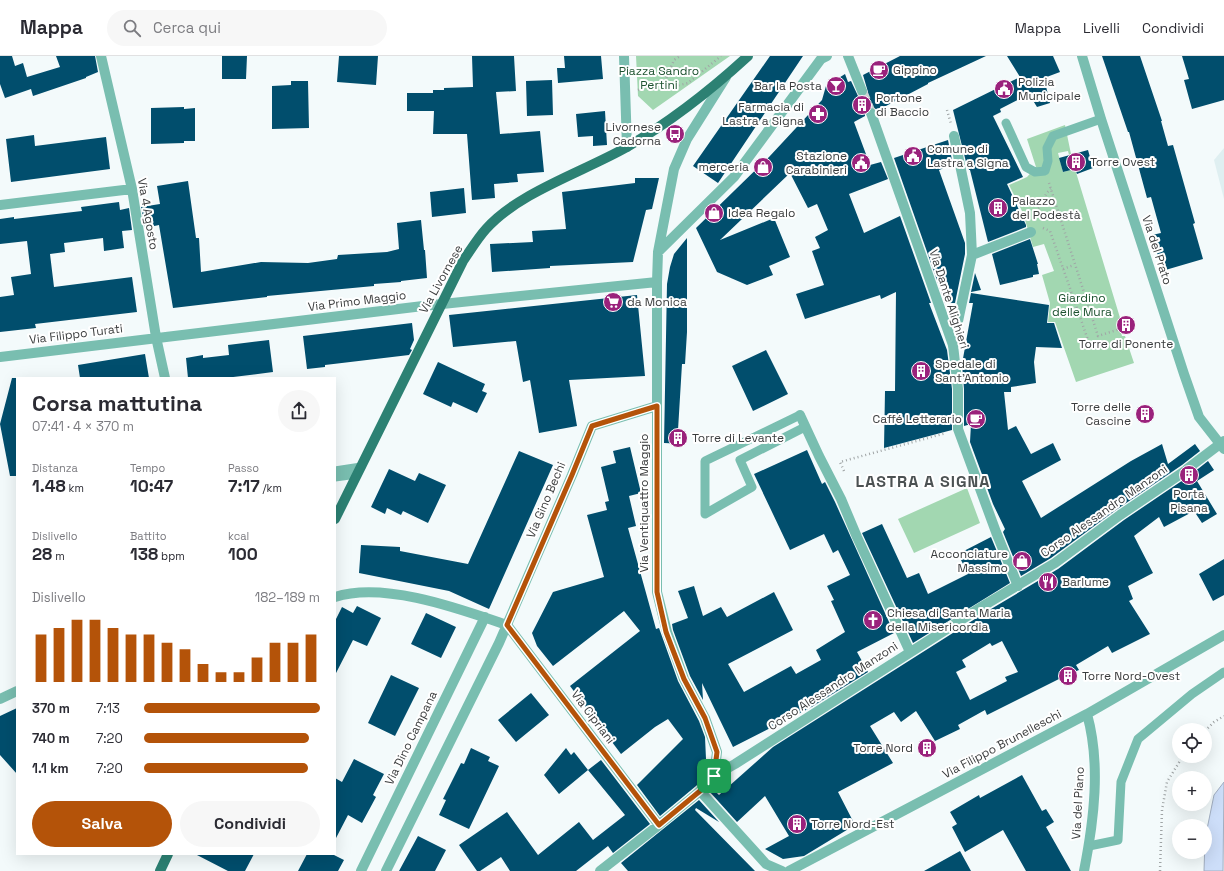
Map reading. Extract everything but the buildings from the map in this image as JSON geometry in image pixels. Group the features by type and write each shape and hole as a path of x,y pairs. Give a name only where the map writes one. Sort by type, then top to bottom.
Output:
{"main road":[{"name":"Via Livornese","path":"336,517 463,261 486,229 506,211 530,196 627,146 666,122 727,75 748,56"},
{"path":"160,871 168,855"}],"street":[{"name":"Via 4 Agosto","path":"101,56 132,189 164,377"},
{"path":"624,56 627,146"},
{"path":"848,56 862,91"},
{"name":"Via del Prato","path":"1082,56 1101,119 1199,417 1223,445"},
{"path":"658,252 734,176 824,57"},
{"name":"Via Ventiquattro Maggio","path":"714,776 717,752 705,718 684,679 666,632 657,592 657,282 658,252 674,169 687,139 727,75"},
{"name":"Via Dante Alighieri","path":"871,113 953,345 958,389 958,429 996,532 1018,586"},
{"path":"953,345 972,255 970,213 954,136"},
{"path":"0,205 132,189"},
{"path":"972,255 1030,232"},
{"name":"Via Primo Maggio","path":"156,337 441,304 657,282"},
{"name":"Via Filippo Turati","path":"0,357 156,337"},
{"name":"Via Gino Bechi","path":"507,625 592,426 657,406"},
{"path":"800,415 805,428 841,499 910,652"},
{"name":"Corso Alessandro Manzoni","path":"714,776 983,606 1055,563 1120,514 1186,470 1207,453 1223,445"},
{"path":"336,597 343,594 397,594 452,607 507,625 386,871"},
{"name":"Via Dino Campana","path":"361,871 484,617"},
{"name":"Via Cipriani","path":"507,625 659,825"},
{"name":"Via Filippo Brunelleschi","path":"789,871 1087,714 1224,635"},
{"path":"0,699 16,692"},
{"name":"Via del Piano","path":"1084,871 1089,846 1095,785 1092,732 1087,714"},
{"path":"600,871 700,791 714,776"},
{"path":"700,791 766,864 782,871"}],"lane":[{"path":"1006,123 1026,167 1035,172 1045,171 1048,160 1047,148 1053,136 1101,119"},
{"path":"800,415 705,461 705,514 752,487 740,460 805,428"},
{"path":"336,470 359,471"},
{"path":"336,477 359,471"},
{"path":"1089,846 1118,840 1121,782 1138,739 1192,694 1224,672"}],"path":[{"path":"634,92 665,81 674,60 680,56"},
{"path":"665,81 672,87 688,83 722,56"},
{"path":"1045,171 1098,336 1120,329"},
{"path":"1036,210 1044,204 1044,198 1051,189"},
{"path":"1030,232 1038,228 1045,227 1050,231 1088,340"},
{"path":"1063,269 1074,265"},
{"path":"846,476 840,462 958,429"},
{"path":"1212,724 1224,716"},
{"path":"1160,871 1162,810 1167,782 1179,763"}],"shaded area":[{"path":"1224,148 1224,199 1214,160"}],"green space":[{"name":"Piazza Sandro Pertini","path":"636,56 730,56 653,110 638,96"},
{"name":"Giardino delle Mura","path":"1065,125 1071,154 1069,155 1068,151 1058,153 1063,172 1075,169 1121,321 1118,322 1122,336 1125,336 1134,363 1076,382 1055,322 1048,322 1050,303 1042,275 1054,271 1044,244 1033,247 1023,213 1009,185 1027,177 1036,167 1027,139"},
{"path":"967,488 980,523 914,553 898,519"}],"water":[{"path":"1224,782 1223,871 1204,871 1204,859 1212,859 1212,819 1209,819 1212,811 1214,795"}],"tunnel":[{"path":"862,91 871,113"}],"place":[{"name":"Gippino","path":"879,70"},
{"name":"Bar la Posta","path":"836,86"},
{"name":"Polizia Municipale","path":"1004,89"},
{"name":"Portone di Baccio","path":"862,105"},
{"name":"Farmacia di Lastra a Signa","path":"818,114"},
{"name":"Livornese Cadorna","path":"675,134"},
{"name":"Comune di Lastra a Signa","path":"913,156"},
{"name":"Torre Ovest","path":"1076,162"},
{"name":"Stazione Carabinieri","path":"861,163"},
{"name":"merceria","path":"763,167"},
{"name":"Palazzo del Podestà","path":"998,208"},
{"name":"Idea Regalo","path":"714,213"},
{"name":"da Monica","path":"613,302"},
{"name":"Torre di Ponente","path":"1126,325"},
{"name":"Spedale di Sant'Antonio","path":"921,371"},
{"name":"Torre delle Cascine","path":"1145,414"},
{"name":"Caffé Letterario","path":"976,419"},
{"name":"Torre di Levante","path":"678,438"},
{"name":"Porta Pisana","path":"1189,475"},
{"name":"Acconciature Massimo","path":"1022,561"},
{"name":"Barlume","path":"1048,582"},
{"name":"Chiesa di Santa Maria della Misericordia","path":"873,620"},
{"name":"Torre Nord-Ovest","path":"1068,676"},
{"name":"Torre Nord","path":"927,748"},
{"name":"Torre Nord-Est","path":"797,824"}],"district":[{"name":"LASTRA A SIGNA","path":"923,481"}],"route":[{"path":"657,406 657,592 666,632 684,679 705,718 717,752 714,776 700,791 659,825 507,625 592,426 657,406"}]}
